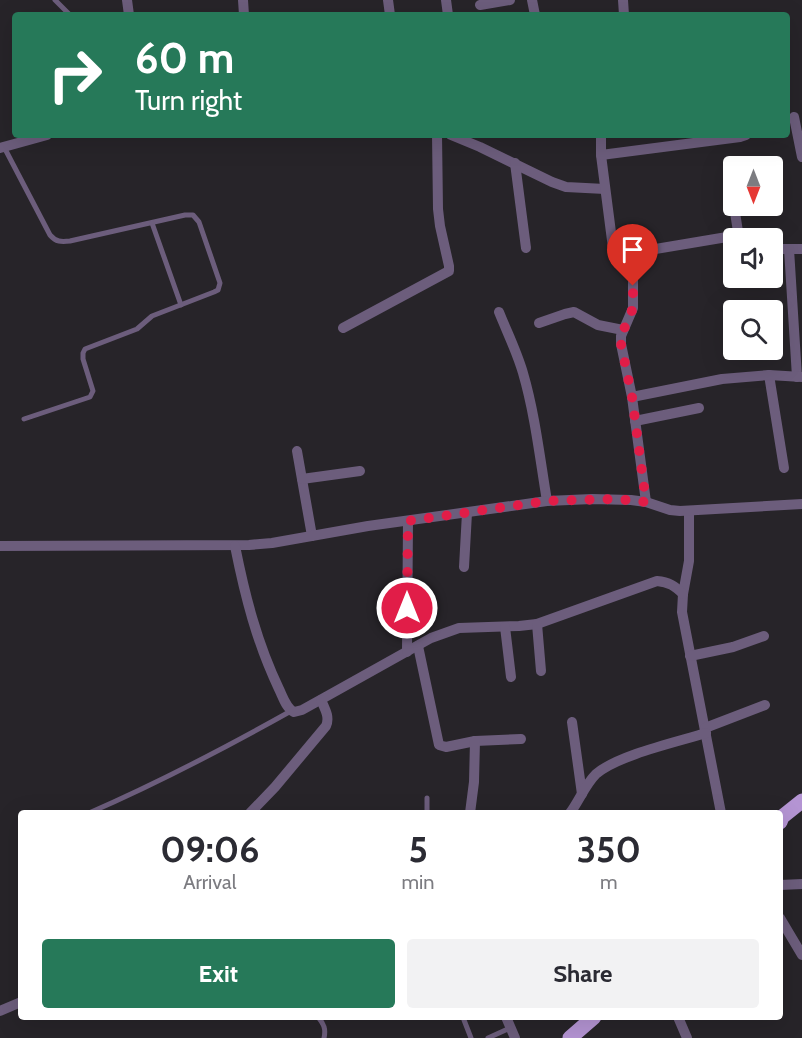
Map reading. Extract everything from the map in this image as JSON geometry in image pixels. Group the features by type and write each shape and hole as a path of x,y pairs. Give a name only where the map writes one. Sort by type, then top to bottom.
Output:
{"main road":[{"path":"783,816 802,801"},
{"path":"578,1035 591,1020"}],"street":[{"path":"480,7 510,0"},
{"path":"794,117 802,157"},
{"path":"2,148 37,138"},
{"path":"343,328 449,271 438,208 437,138"},
{"path":"458,138 566,187 605,189"},
{"path":"601,138 605,189 613,248 616,253 633,253 723,238"},
{"path":"601,155 698,139 719,138"},
{"path":"515,163 526,248"},
{"path":"783,249 802,249"},
{"path":"632,397 722,379 769,375 800,377 789,249"},
{"path":"633,253 633,308 623,330 621,344 632,397 646,502"},
{"path":"499,312 524,375 547,501"},
{"path":"539,323 574,312 598,325 623,330"},
{"path":"769,375 784,468"},
{"path":"635,421 699,408"},
{"path":"297,451 312,536"},
{"path":"302,480 360,471"},
{"path":"0,546 235,546 272,543 547,501 617,499 646,502 670,510 689,511 802,504"},
{"path":"689,511 689,561 682,612 721,810"},
{"path":"464,567 467,513"},
{"path":"407,652 408,521"},
{"path":"235,546 255,629 273,676 291,711 297,712 431,639 459,628 537,624 657,581 672,584 683,594"},
{"path":"537,624 541,671"},
{"path":"505,627 511,677"},
{"path":"690,656 733,647 764,636"},
{"path":"418,646 438,743 441,747 475,741 521,739"},
{"path":"253,810 326,726 328,717 321,700"},
{"path":"574,810 596,774 620,760 705,731 765,705"},
{"path":"572,722 582,794"},
{"path":"470,810 475,774 475,741"},
{"path":"783,885 802,884"},
{"path":"783,923 802,955"},
{"path":"0,1011 18,1003"},
{"path":"679,1020 687,1038"}],"lane":[{"path":"55,0 67,12"},
{"path":"2,148 50,235 58,242 189,214 195,216 199,222 220,283 218,290 152,315 138,329 85,349 83,359 93,391 90,397 24,419"},
{"path":"152,223 181,305"},
{"path":"96,810 235,742 291,711"},
{"path":"427,798 427,810"},
{"path":"321,1020 324,1024 324,1038"},
{"path":"464,1020 471,1038"},
{"path":"488,1038 512,1033"}],"route":[{"path":"407,608 408,521 547,501 617,499 646,502 632,397 621,344 623,330 632,314 633,286"}]}
